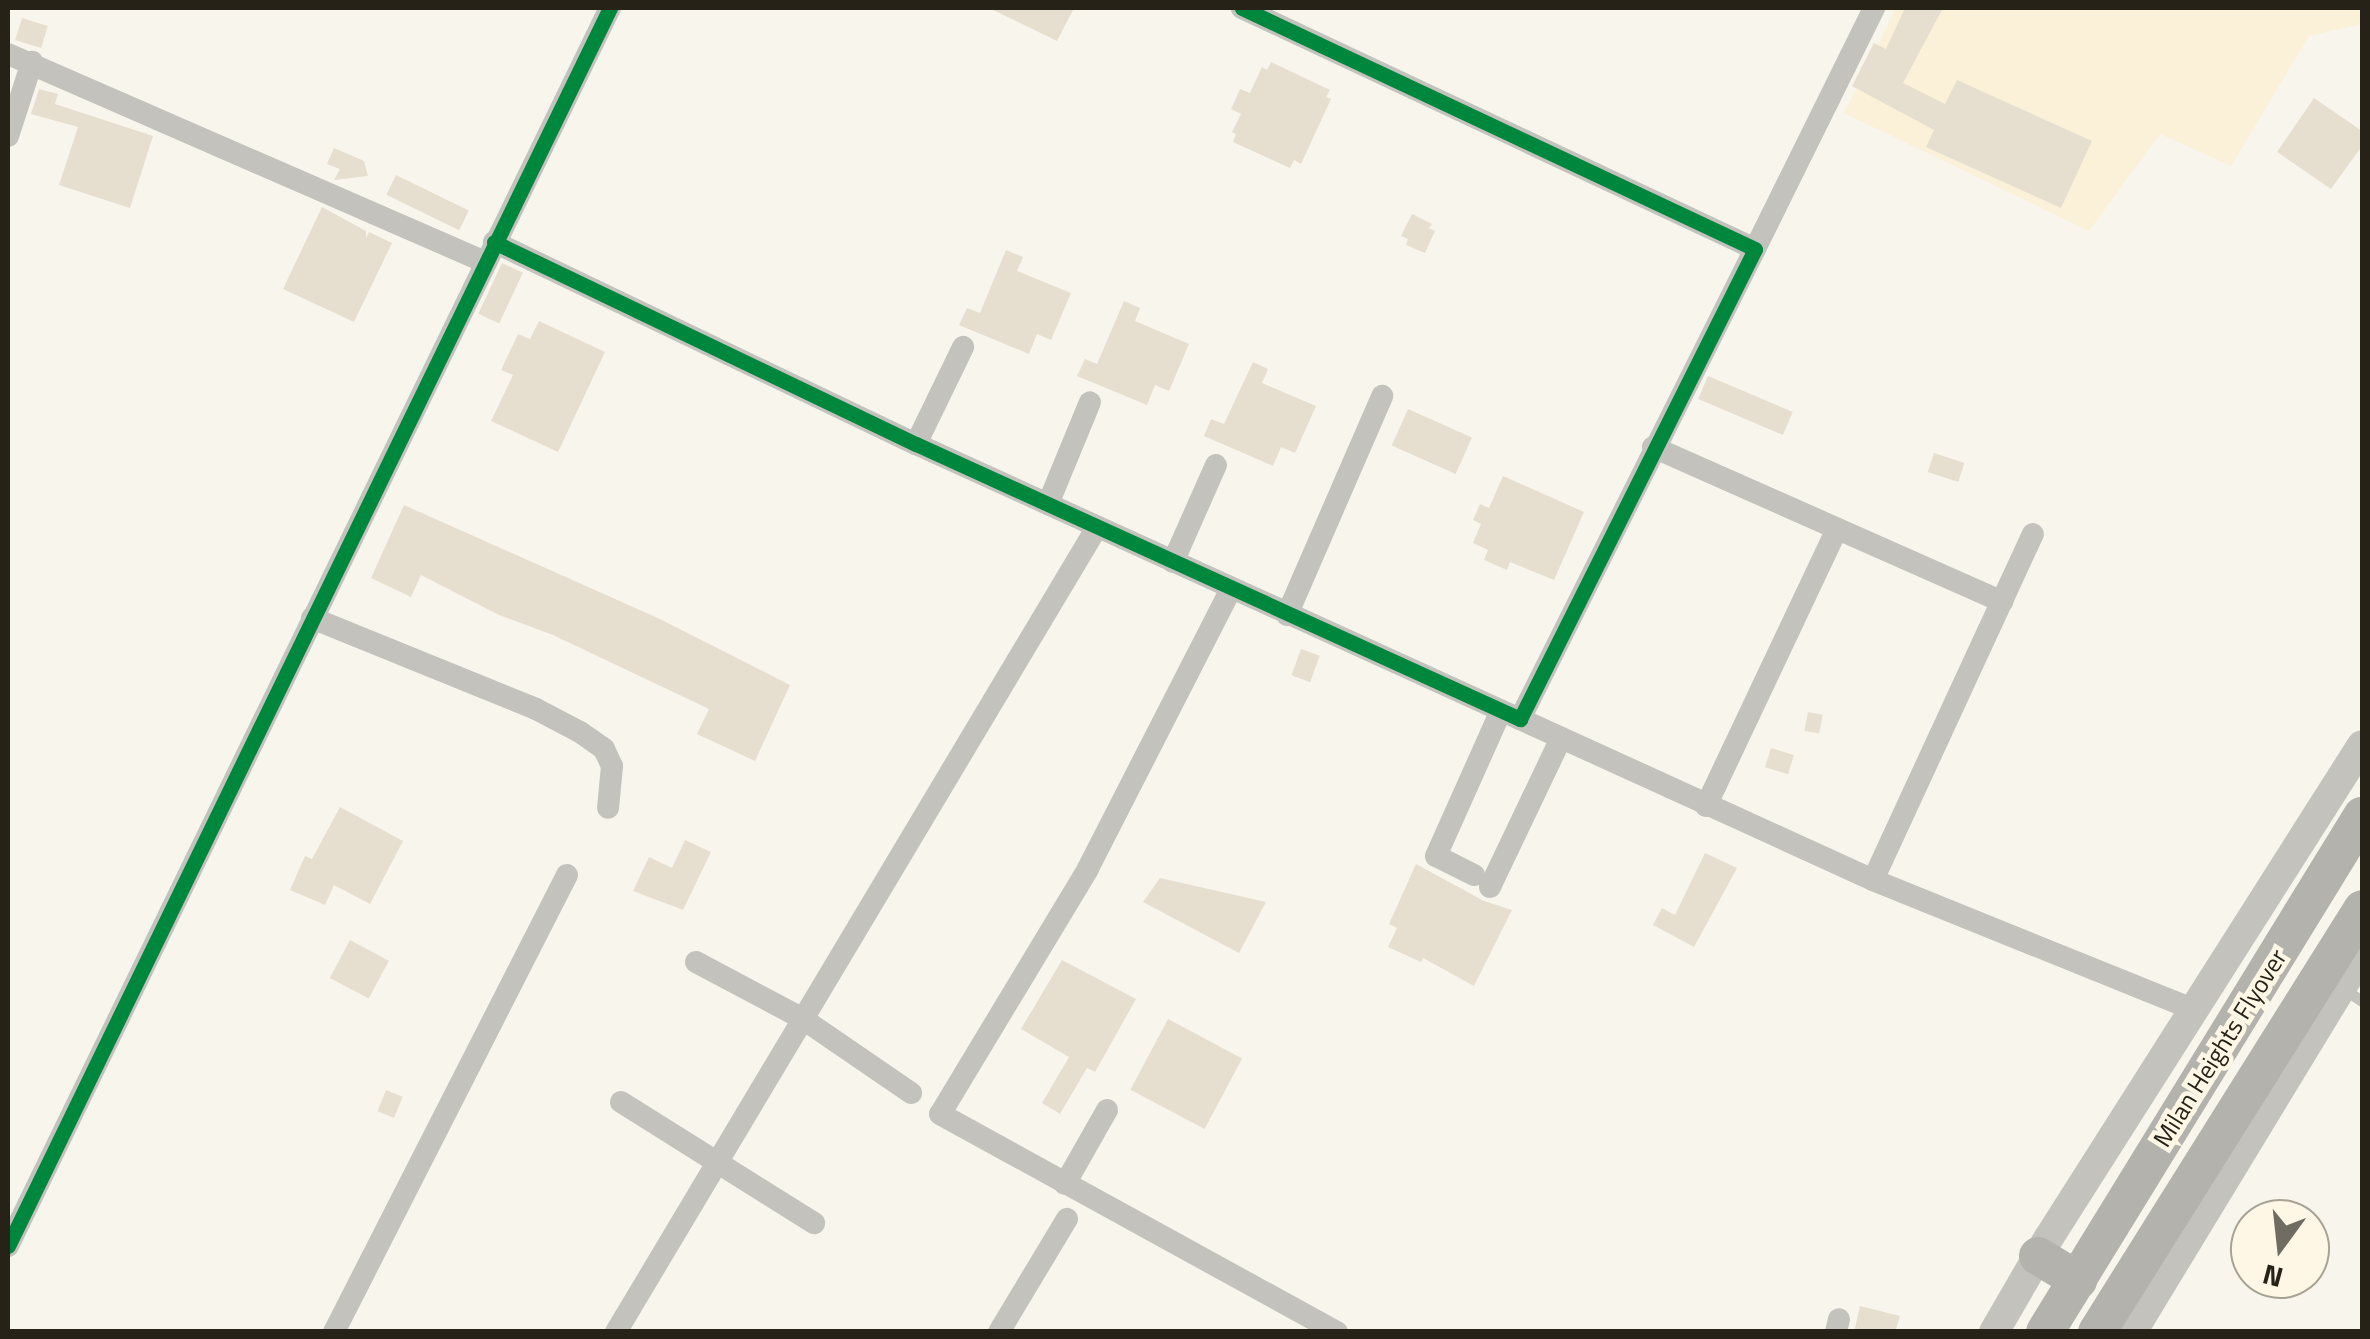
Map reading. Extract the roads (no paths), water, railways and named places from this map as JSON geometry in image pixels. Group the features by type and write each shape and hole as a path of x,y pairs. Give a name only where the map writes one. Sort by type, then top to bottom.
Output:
{"highway":[{"name":"Milan Heights Flyover","path":"2045,1332 2362,816"},
{"name":"Milan Heights Flyover","path":"2097,1332 2362,909"},
{"path":"2038,1256 2078,1280"}],"street":[{"path":"8,1246 610,8"},
{"path":"1242,8 1755,249"},
{"path":"1561,738 1482,881 1438,858 1437,853 1755,249 1874,8"},
{"path":"8,54 489,252 1872,880 2193,1008"},
{"path":"8,136 32,62"},
{"path":"916,444 963,347"},
{"path":"1287,615 1382,396"},
{"path":"1048,504 1090,402"},
{"path":"1653,447 2002,602"},
{"path":"1173,562 1216,464"},
{"path":"616,1332 1097,527"},
{"path":"1706,806 1837,529"},
{"path":"1872,880 2033,534"},
{"path":"1231,589 1088,869 940,1114 1337,1332"},
{"path":"312,618 536,709 580,732 604,749 612,766 608,808"},
{"path":"1994,1332 2193,1008 2362,745"},
{"path":"334,1332 567,874"},
{"path":"2132,1332 2352,994 2362,953"},
{"path":"696,962 804,1019 911,1093"},
{"path":"621,1102 814,1223"},
{"path":"1065,1184 1106,1110"},
{"path":"999,1332 1067,1219"}]}
